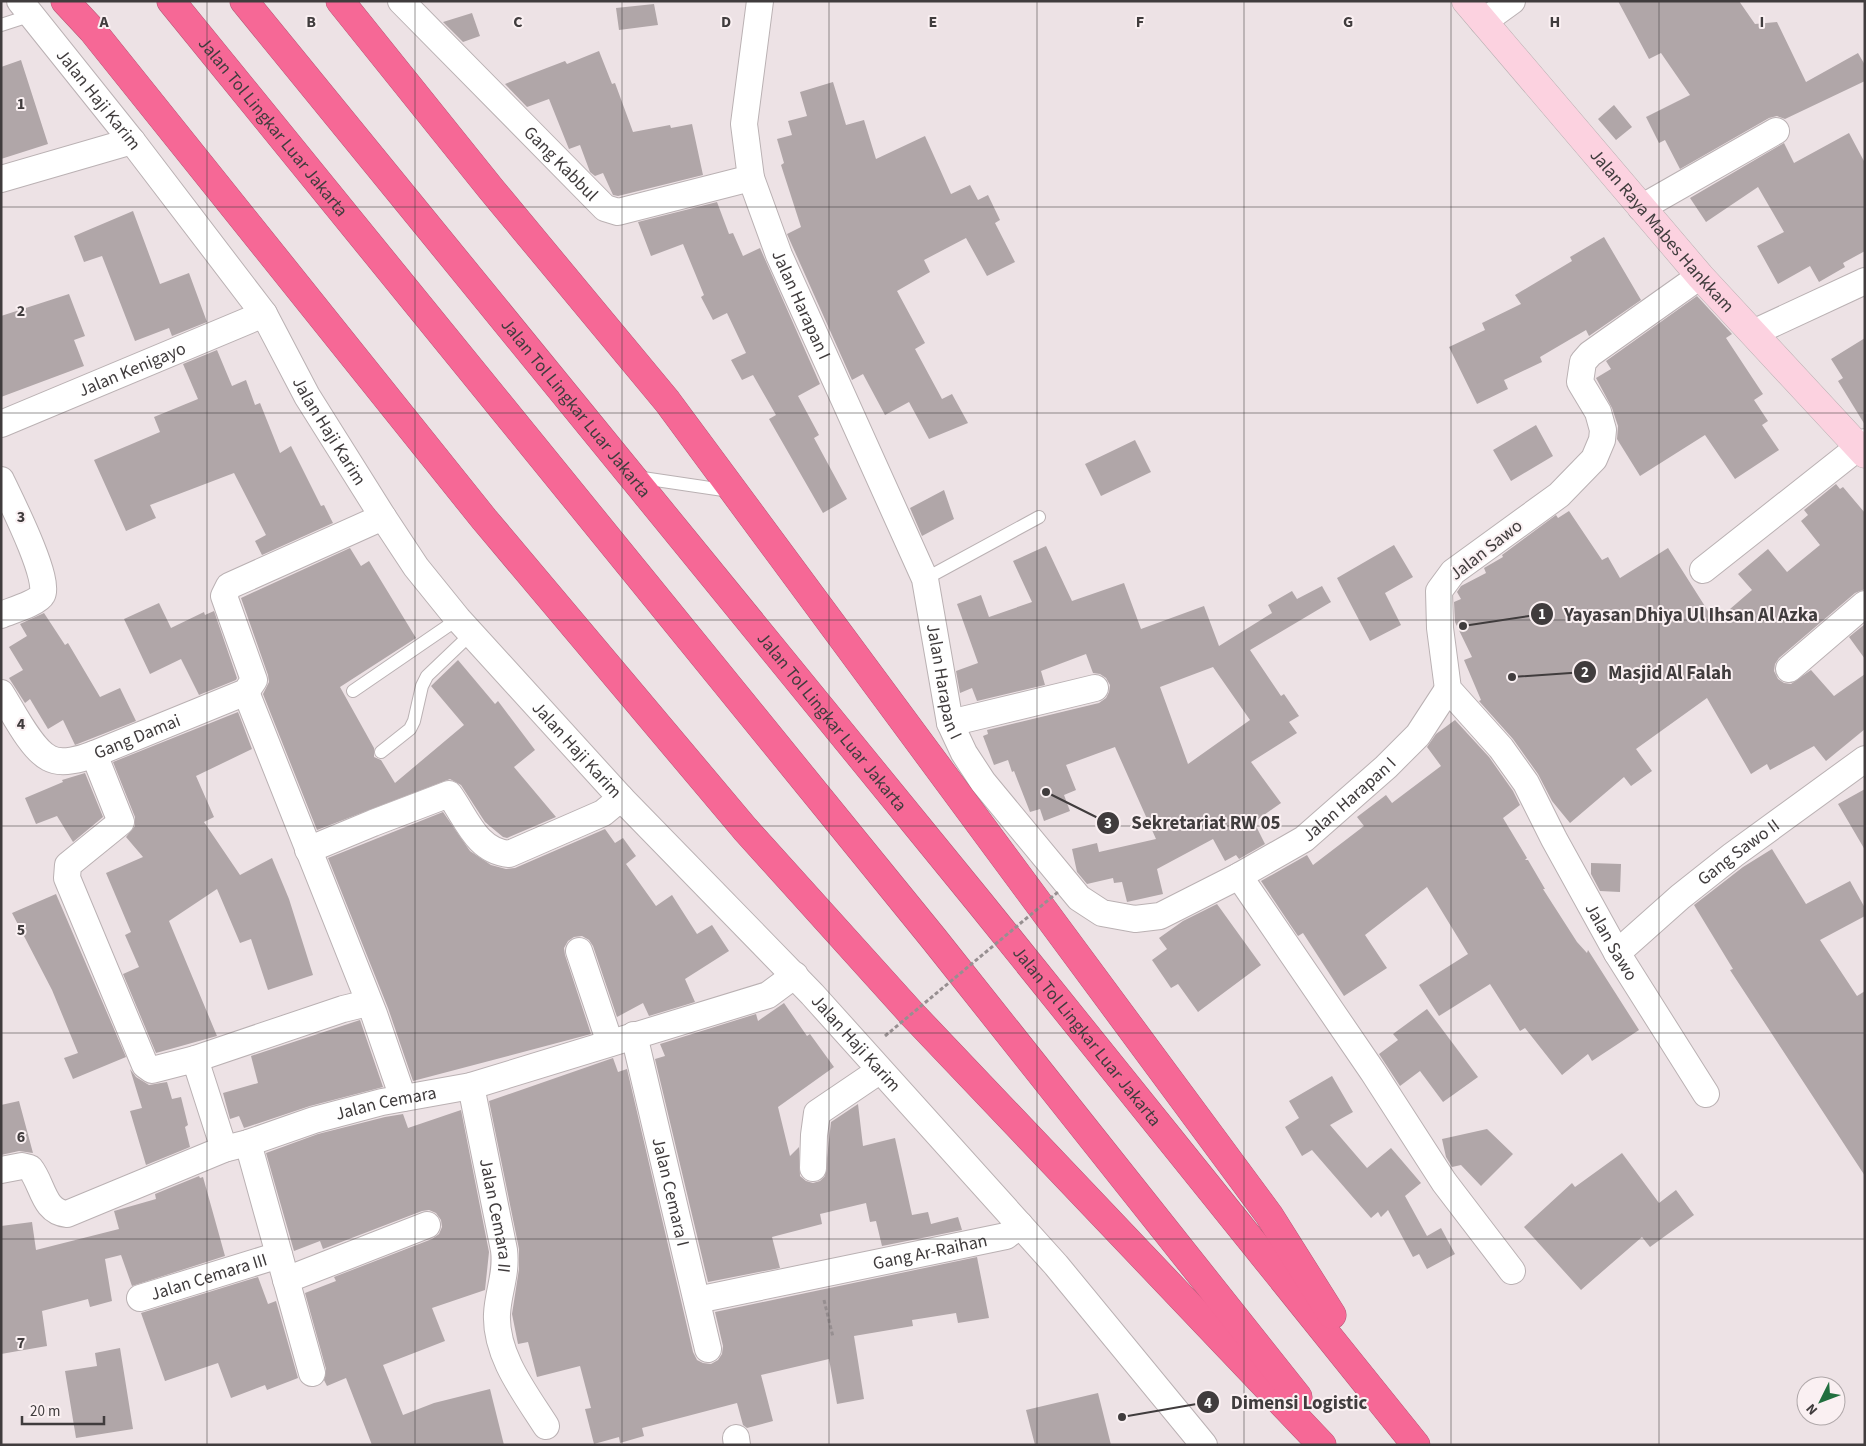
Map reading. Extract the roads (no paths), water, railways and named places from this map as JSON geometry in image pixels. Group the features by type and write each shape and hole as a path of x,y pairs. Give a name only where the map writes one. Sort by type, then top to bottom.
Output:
{"highway":[{"path":"65,1 92,30 484,519 745,828 911,1013 1322,1445"},
{"name":"Jalan Tol Lingkar Luar Jakarta","path":"171,1 940,947 1336,1445"},
{"name":"Jalan Tol Lingkar Luar Jakarta","path":"244,1 1400,1422 1416,1445"},
{"path":"340,1 491,189 667,401 735,492 1269,1215 1400,1422"}],"main road":[{"name":"Jalan Raya Mabes Hankkam","path":"1475,11 1700,276 1862,448"}],"street":[{"name":"Jalan Harapan I","path":"760,1 744,124 751,178 780,256 925,579 950,723 964,753 983,782 1079,898 1102,913 1135,919 1160,916 1239,876 1304,839 1386,767 1418,735 1448,689"},
{"path":"1475,11 1512,1"},
{"name":"Gang Kabbul","path":"405,6 605,208 618,212 751,178"},
{"name":"Jalan Haji Karim","path":"26,8 132,141 264,314 307,396 383,517 416,567 464,626 620,798 795,975 1020,1225 1204,1445"},
{"path":"1642,208 1776,131"},
{"path":"1,179 132,141"},
{"name":"Jalan Sawo","path":"1700,276 1590,354 1583,362 1580,382 1598,412 1603,430 1602,440 1594,459 1558,495 1453,572 1444,583 1440,592 1439,608 1448,689 1501,748 1526,783 1554,839 1617,953 1706,1094"},
{"path":"1753,333 1865,281"},
{"name":"Jalan Kenigayo","path":"1,424 264,314"},
{"path":"1702,570 1862,448"},
{"path":"1,480 38,562 44,584 43,594 38,600 1,615"},
{"path":"383,517 229,586 225,590 224,596 254,680 246,692 368,1003 374,1014 403,1098"},
{"path":"1789,669 1865,604"},
{"path":"950,723 1095,688"},
{"path":"1,692 30,739 48,758 53,760 73,760 94,754"},
{"name":"Gang Damai","path":"195,1058 152,1070 145,1065 67,878 68,865 121,822 94,754 246,692"},
{"name":"Gang Sawo II","path":"1617,953 1695,885 1865,759"},
{"path":"308,850 441,795 450,796 477,838 495,851 509,854 603,813 620,798"},
{"path":"1239,876 1374,1072 1444,1182 1512,1271"},
{"name":"Jalan Cemara I","path":"579,951 622,1039 697,1300 708,1349"},
{"name":"Jalan Cemara","path":"1,1170 22,1166 30,1168 50,1206 57,1212 67,1214 236,1146 348,1110 471,1086 768,995 795,975"},
{"path":"236,1146 195,1058 343,1009 368,1003"},
{"path":"814,1168 814,1135 817,1113 879,1070"},
{"name":"Jalan Cemara II","path":"471,1086 504,1250 505,1277 497,1314 500,1336 517,1380 546,1426"},
{"name":"Jalan Cemara III","path":"236,1146 279,1255 312,1373"},
{"name":"Gang Ar-Raihan","path":"697,1300 1006,1236 1020,1225"},
{"path":"286,1280 427,1226"},
{"name":"Jalan Cemara III","path":"140,1298 279,1255"}],"lane":[{"path":"1,25 26,8"},
{"path":"632,476 735,492"},
{"path":"925,579 1039,517"},
{"path":"353,690 464,626"},
{"path":"382,752 410,729 427,676 464,626"}],"place":[{"name":"Yayasan Dhiya Ul Ihsan Al Azka","path":"1463,626"},
{"name":"Masjid Al Falah","path":"1512,677"},
{"name":"Sekretariat RW 05","path":"1046,792"},
{"name":"Dimensi Logistic","path":"1122,1417"}]}
